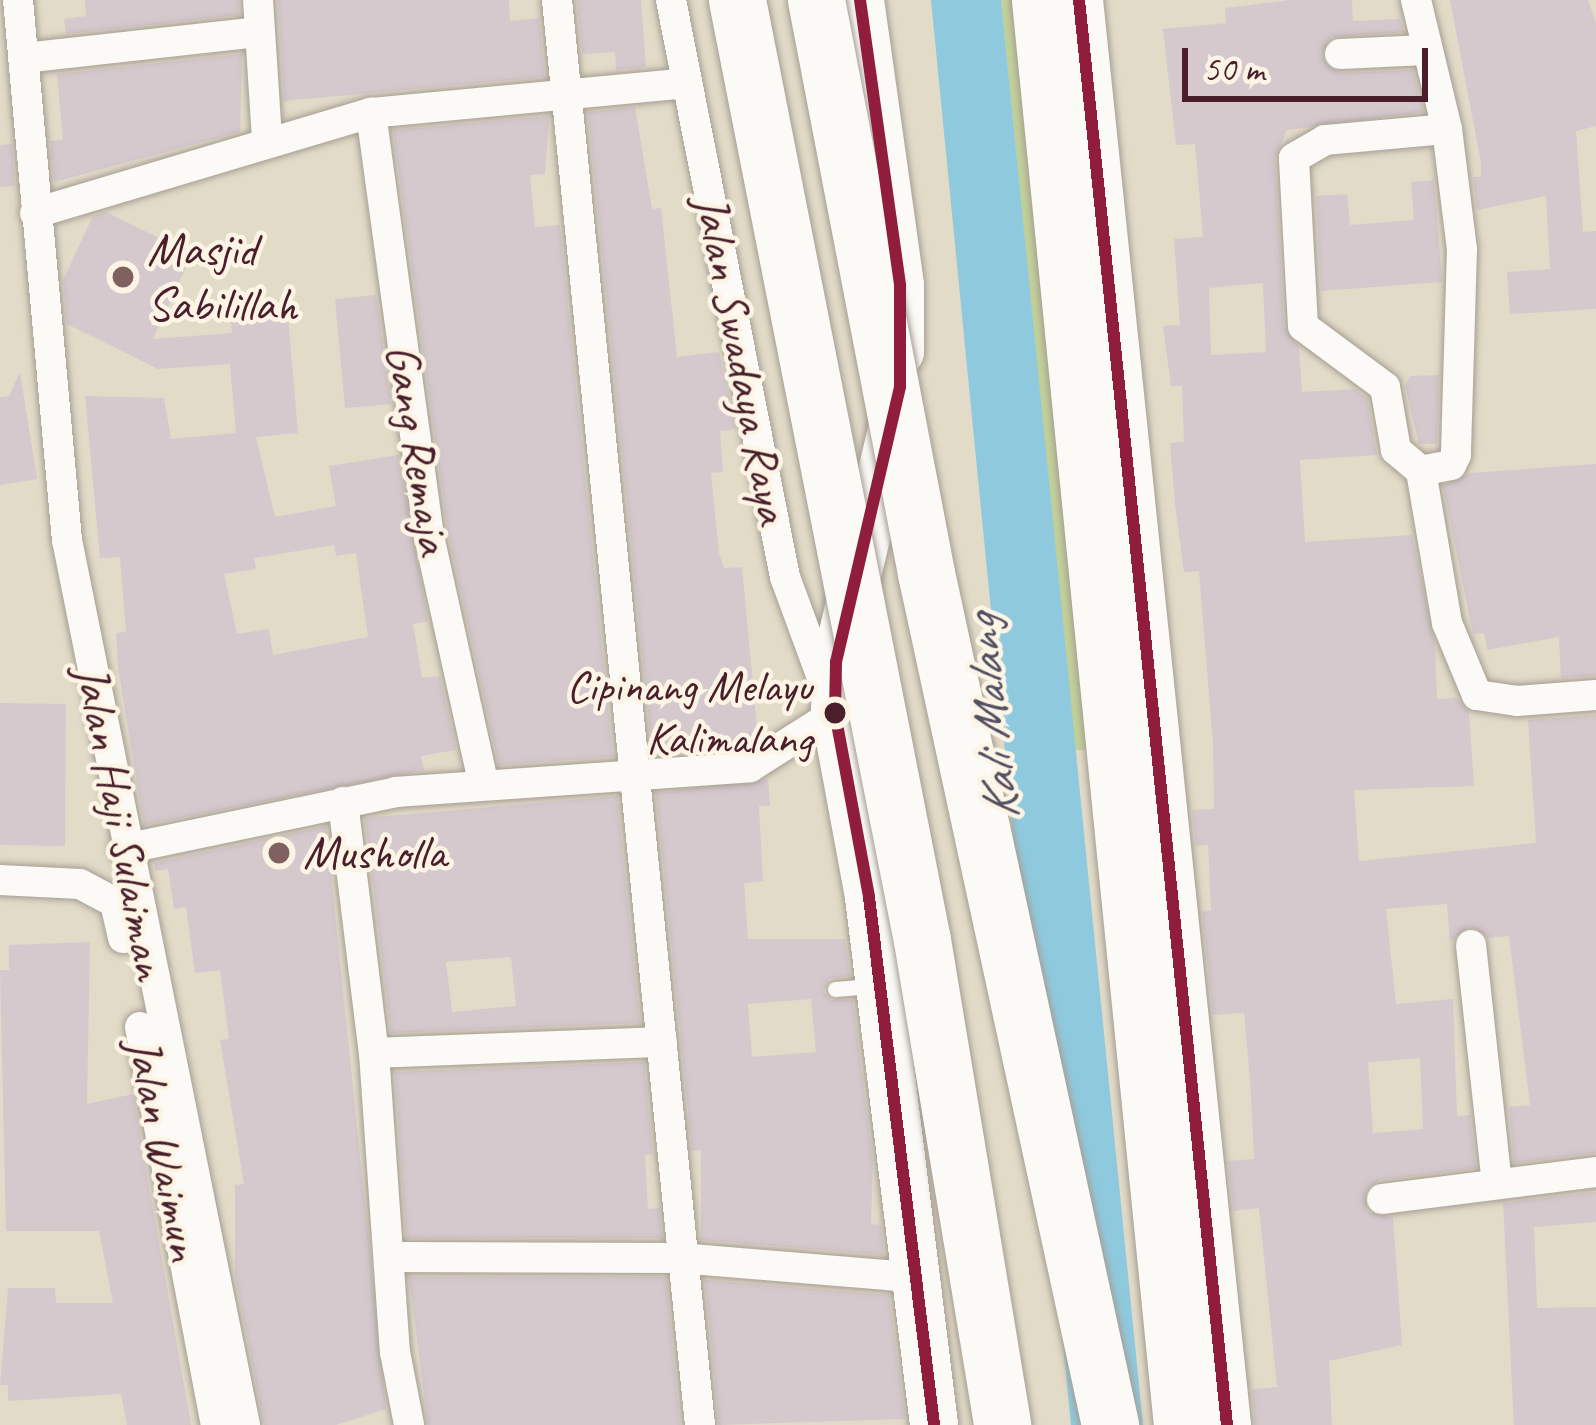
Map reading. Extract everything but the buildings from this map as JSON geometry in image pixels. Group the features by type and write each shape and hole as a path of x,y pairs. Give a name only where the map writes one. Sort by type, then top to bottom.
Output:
{"highway":[{"path":"737,0 922,940 1002,1425"},
{"path":"816,0 926,572 1110,1425"},
{"path":"1040,0 1182,1425"}],"main road":[{"path":"860,0 900,285 900,387 836,662 835,713 858,987 921,1278 934,1425"},
{"path":"1079,0 1227,1425"}],"street":[{"name":"Jalan Haji Sulaiman","path":"18,0 67,540 124,849 245,1425"},
{"path":"258,0 267,139"},
{"path":"557,0 662,1042 679,1258 700,1425"},
{"name":"Jalan Swadaya Raya","path":"671,0 785,577 835,713"},
{"path":"1416,0 1447,130 1462,249 1456,455 1451,465 1420,472"},
{"path":"24,58 259,32"},
{"path":"1340,54 1426,50"},
{"path":"35,213 267,139 371,113 566,89 686,83"},
{"name":"Gang Remaja","path":"371,113 429,536 483,782"},
{"path":"1447,130 1325,140 1294,158 1304,326 1385,387 1396,450 1420,472 1447,623 1477,695 1516,701 1596,694"},
{"path":"124,849 343,802 483,782 633,777 766,762 835,713"},
{"path":"343,802 374,1053 395,1352 409,1425"},
{"name":"Jalan Waimun","path":"0,880 88,891 115,903 216,1425"},
{"path":"1471,945 1497,1183"},
{"path":"374,1053 662,1042"},
{"path":"1382,1198 1596,1172"},
{"path":"390,1257 679,1258 921,1278"}],"green space":[{"path":"1001,0 1041,0 1114,749 1075,750"}],"water":[{"path":"931,0 1001,0 1143,1425 1071,1425"}],"transit line":[{"path":"860,0 900,285 900,387 836,662 835,713 869,897 934,1425"},
{"path":"1079,0 1227,1425"}],"place":[{"name":"Masjid Sabilillah","path":"123,277"},
{"name":"Cipinang Melayu Kalimalang","path":"835,713"},
{"name":"Musholla","path":"279,853"}],"water label":[{"name":"Kali Malang","path":"991,718"}]}
